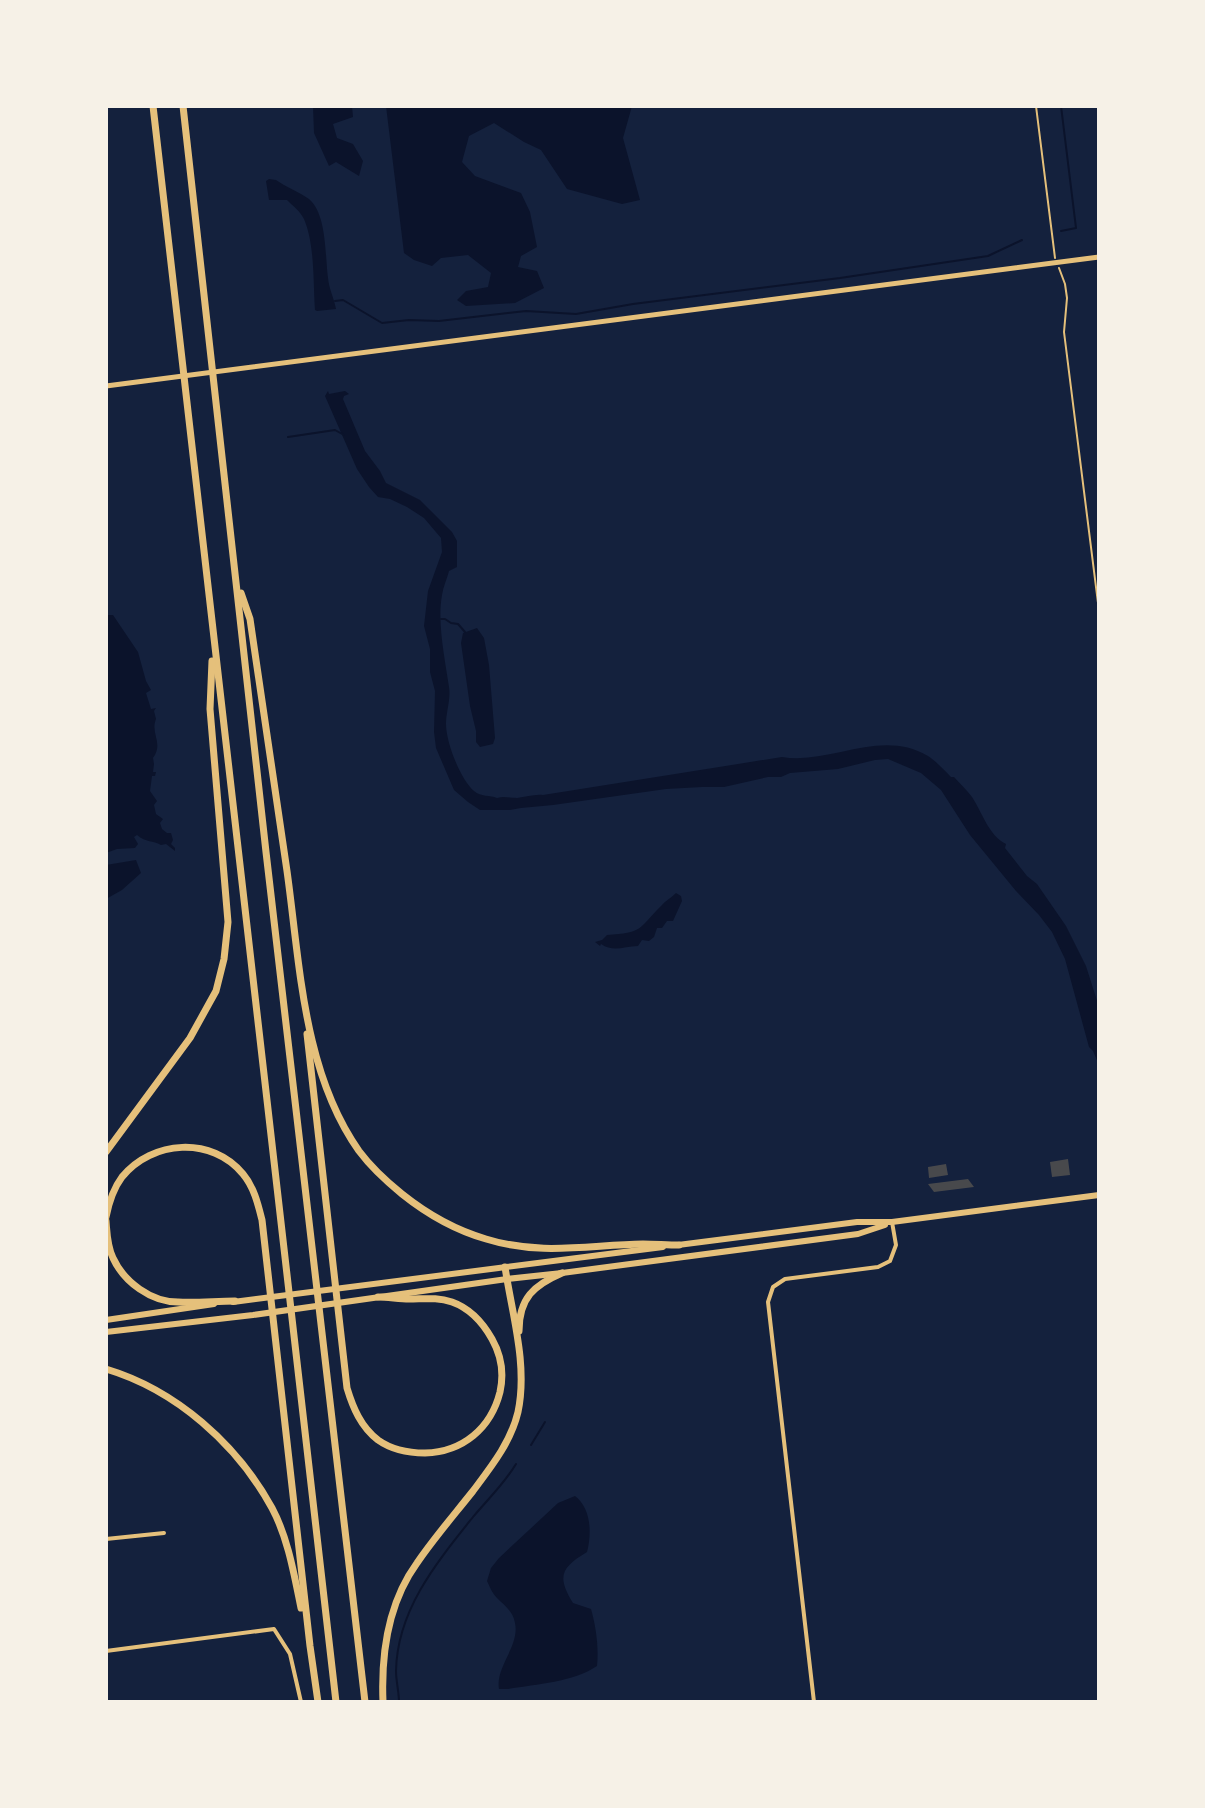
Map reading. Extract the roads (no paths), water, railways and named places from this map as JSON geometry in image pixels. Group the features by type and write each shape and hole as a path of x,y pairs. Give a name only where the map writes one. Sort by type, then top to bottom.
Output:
{"highway":[{"path":"153,106 336,1702"},
{"path":"183,106 365,1702"},
{"path":"236,578 250,619 302,985 347,1388 363,1424 378,1439 396,1450 437,1453 458,1447 487,1423 497,1404 502,1383 501,1362 494,1341 476,1318 454,1302 433,1297 378,1297"},
{"path":"106,1152 188,1042 216,991 224,959 228,922 210,709 213,635"},
{"path":"302,985 318,1062 339,1117 359,1151 384,1180 417,1206 455,1228 517,1247 551,1250 642,1244 679,1245"},
{"path":"235,1301 178,1302 150,1296 122,1273 113,1258 107,1240 106,1219 110,1198 121,1179 150,1154 173,1147 212,1151 243,1174 255,1194 262,1220 318,1702"},
{"path":"505,1267 519,1353"},
{"path":"383,1702 384,1653 390,1622 403,1586 508,1440 517,1413 522,1309 528,1295 546,1280 562,1273"},
{"path":"106,1369 153,1388 193,1414 246,1469 272,1509 289,1551 310,1646"}],"main road":[{"path":"106,1320 857,1222 892,1222 1099,1195"},
{"path":"106,1332 858,1234 892,1222"}],"street":[{"path":"106,386 1099,257"},
{"path":"814,1702 768,1302 773,1287 785,1279 878,1267 890,1261 896,1250 892,1222"},
{"path":"106,1539 164,1533"},
{"path":"106,1651 274,1629 290,1654 301,1702"}],"water":[{"path":"313,106 352,106 353,117 333,124 337,138 353,144 363,161 359,176 336,162 329,166 314,133"},
{"path":"386,106 632,106 623,138 640,200 622,204 567,189 541,150 494,123 469,136 462,162 475,176 521,193 530,212 537,247 521,256 518,267 537,271 544,288 515,303 466,306 457,300 466,291 488,287 491,273 468,255 441,258 432,266 404,253"},
{"path":"269,179 301,194 315,206 322,225 329,282 336,309 315,310 308,229 304,219 287,200 269,200 266,181"},
{"path":"328,391 329,394 345,391 349,394 343,399 365,451 386,483 420,500 457,541 457,567 449,571 440,617 449,692 446,724 455,760 474,791 497,798 517,798 782,757 819,756 874,746 910,748 928,756 970,794 990,830 1006,844 1005,848 1037,884 1066,926 1086,966 1099,1007 1099,1065 1089,1047 1065,959 1052,932 970,835 941,790 921,773 888,759 875,760 724,787 666,789 510,810 480,810 454,790 436,748 435,691 424,626 428,591 442,552 441,538 424,518 390,499 378,497 369,487 357,469 325,396"},
{"path":"106,615 113,615 138,652 151,690 146,693 151,709 156,708 157,748 153,758 153,772 156,772 152,776 150,791 157,801 154,805 156,814 163,819 160,823 162,829 171,833 175,851 166,844 161,845 137,835 134,837 138,844 135,848 106,853"},
{"path":"477,628 484,638 489,665 495,738 493,744 480,747 476,742 461,643 463,633"},
{"path":"136,860 141,873 106,899 106,865"},
{"path":"676,893 682,901 673,921 667,921 662,928 657,928 649,941 642,940 638,946 615,949 595,942 607,935 639,928"},
{"path":"575,1496 587,1514 589,1545 587,1552 567,1568 563,1579 573,1603 591,1609 597,1637 597,1666 566,1679 499,1689 501,1673 516,1632 512,1615 487,1581 491,1568 558,1503"}],"waterway":[{"path":"1061,106 1076,228 1061,231"},
{"path":"335,301 343,300 382,323 439,321 526,311 576,314 988,256 1022,240"},
{"path":"288,437 335,430 344,435"},
{"path":"441,619 458,624 465,632"},
{"path":"531,1445 545,1422"},
{"path":"399,1702 396,1671 398,1649 411,1607 446,1551 516,1464"}]}
